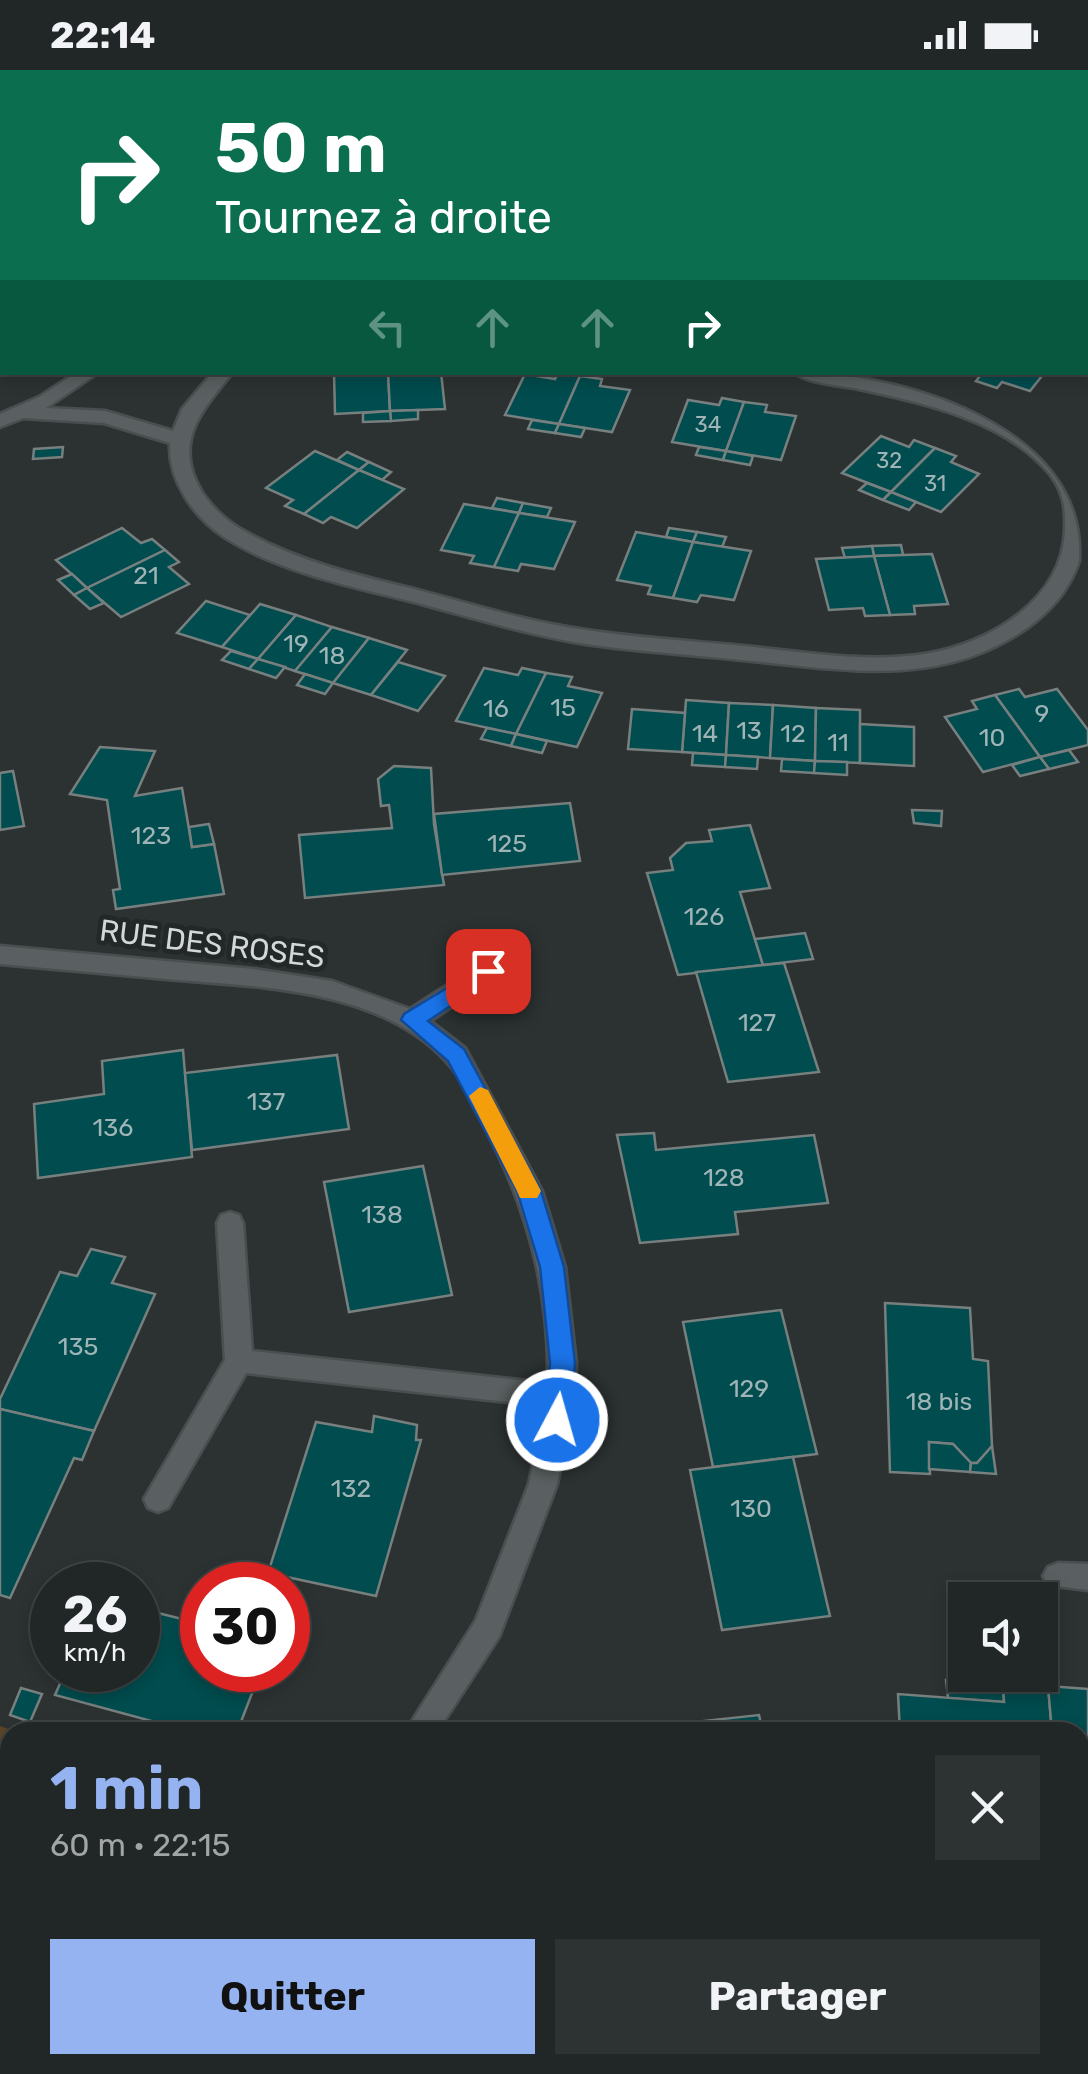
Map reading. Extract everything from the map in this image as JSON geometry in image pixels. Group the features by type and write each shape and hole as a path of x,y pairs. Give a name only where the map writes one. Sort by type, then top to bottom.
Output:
{"street":[{"path":"0,420 46,401 85,375"},
{"path":"221,375 196,400 178,439 178,461 192,496 222,526 273,552 366,585 582,636 830,662 896,664 977,648 1012,634 1052,604 1077,570 1083,532 1072,494 1046,460 1006,430 957,407 816,375"},
{"path":"21,412 105,417 178,439"},
{"name":"RUE DES ROSES","path":"0,955 254,978 332,990 412,1020 456,1055 529,1191 552,1267 562,1363 561,1396 544,1484 488,1628 427,1722"},
{"path":"412,1020 488,971"},
{"path":"158,1499 239,1361 230,1223"},
{"path":"239,1361 561,1396"}],"building":[{"path":"334,375 388,375 390,411 335,414"},
{"path":"388,375 441,375 445,409 390,411"},
{"path":"525,375 555,379 557,375 580,376 559,424 505,415"},
{"path":"981,375 1043,375 1030,391 1002,382 997,388 976,381"},
{"path":"580,376 602,379 600,386 630,390 612,432 559,424"},
{"path":"722,398 744,402 726,451 672,442 688,400 719,405"},
{"path":"744,402 767,405 765,412 796,416 781,460 726,451"},
{"path":"418,410 418,419 391,421 390,411"},
{"path":"390,411 391,421 363,422 363,413"},
{"path":"532,420 559,424 555,433 528,429"},
{"path":"559,424 585,428 581,437 555,433"},
{"path":"881,436 909,447 914,440 935,448 891,492 842,473"},
{"path":"63,447 62,457 33,459 34,449"},
{"path":"699,447 726,451 723,460 696,455"},
{"path":"935,448 956,456 951,462 979,474 941,512 891,492"},
{"path":"315,451 359,470 304,514 285,506 293,500 266,488"},
{"path":"726,451 753,456 750,465 723,460"},
{"path":"347,452 369,462 359,470 337,460"},
{"path":"369,462 391,472 382,480 359,470"},
{"path":"359,470 404,489 357,528 331,517 323,523 304,514"},
{"path":"867,483 891,492 883,500 859,490"},
{"path":"891,492 916,502 909,510 883,500"},
{"path":"497,498 523,503 519,513 492,508"},
{"path":"523,503 551,508 547,517 519,513"},
{"path":"464,504 519,513 494,567 470,563 474,556 441,550"},
{"path":"519,513 575,522 554,569 521,564 518,571 494,567"},
{"path":"122,528 141,543 152,539 165,550 87,588 56,560"},
{"path":"669,528 697,532 693,542 666,537"},
{"path":"636,532 693,542 673,598 648,594 651,586 617,580"},
{"path":"697,532 726,537 722,547 693,542"},
{"path":"693,542 751,551 734,600 701,595 697,602 673,598"},
{"path":"901,545 903,555 874,556 872,546"},
{"path":"872,546 874,556 845,558 842,548"},
{"path":"165,550 179,562 169,567 189,584 121,617 87,588"},
{"path":"932,554 948,604 914,606 915,614 890,615 874,556"},
{"path":"874,556 890,615 865,616 863,608 829,610 816,559"},
{"path":"72,574 87,588 74,595 58,580"},
{"path":"87,588 104,603 90,609 74,595"},
{"path":"206,601 250,615 222,647 177,633"},
{"path":"260,604 296,615 258,659 222,647"},
{"path":"296,615 332,627 295,671 258,659"},
{"path":"332,627 369,638 333,683 295,671"},
{"path":"369,638 407,650 371,695 333,683"},
{"path":"231,651 258,659 249,669 222,660"},
{"path":"258,659 285,667 276,678 249,669"},
{"path":"398,662 445,676 418,711 371,695"},
{"path":"484,668 518,675 522,668 546,673 516,734 456,721"},
{"path":"546,673 572,677 568,686 602,693 577,747 516,734"},
{"path":"305,674 333,683 325,694 297,685"},
{"path":"1019,689 1025,697 1057,689 1088,730 1088,745 1040,757 995,695"},
{"path":"995,695 1040,757 983,772 945,717 977,709 972,701"},
{"path":"686,700 729,703 726,755 682,752"},
{"path":"729,703 773,705 770,758 726,755"},
{"path":"773,705 816,708 815,761 770,758"},
{"path":"816,708 860,710 860,763 815,761"},
{"path":"632,709 685,713 682,752 628,749"},
{"path":"860,724 914,727 914,766 860,763"},
{"path":"487,728 516,734 511,746 481,739"},
{"path":"516,734 547,741 542,753 511,746"},
{"path":"100,747 155,751 135,796 182,788 192,847 214,844 224,894 116,909 113,890 120,889 107,800 70,794"},
{"path":"1069,750 1078,762 1049,769 1040,757"},
{"path":"693,753 726,755 725,767 692,765"},
{"path":"726,755 758,757 757,769 725,767"},
{"path":"1040,757 1049,769 1020,776 1012,765"},
{"path":"782,759 815,761 814,773 781,771"},
{"path":"815,761 847,762 847,775 814,773"},
{"path":"394,766 431,768 434,824 444,885 305,898 299,835 392,828 389,805 381,806 378,779"},
{"path":"13,771 24,826 0,830 0,773"},
{"path":"570,803 580,861 442,875 434,814"},
{"path":"912,810 942,811 941,826 914,823"},
{"path":"209,824 214,844 192,847 189,827"},
{"path":"750,825 770,888 740,892 763,965 678,975 647,873 673,870 670,858 686,843 712,841 709,830"},
{"path":"805,933 813,959 763,965 755,939"},
{"path":"784,963 819,1072 728,1082 696,972"},
{"path":"183,1050 192,1157 38,1178 34,1104 104,1094 102,1061"},
{"path":"337,1055 349,1129 192,1150 185,1073"},
{"path":"654,1133 656,1150 814,1135 828,1203 735,1212 738,1234 640,1243 617,1135"},
{"path":"423,1166 452,1295 349,1312 324,1182"},
{"path":"91,1249 125,1257 112,1283 155,1294 94,1431 0,1409 0,1399 60,1272 77,1276"},
{"path":"885,1303 970,1308 973,1359 988,1361 992,1446 977,1463 971,1463 953,1444 929,1442 930,1474 890,1472"},
{"path":"781,1310 817,1454 713,1467 683,1322"},
{"path":"0,1409 94,1431 82,1460 74,1458 10,1598 0,1595"},
{"path":"374,1416 417,1425 416,1440 421,1440 376,1596 310,1582 310,1562 271,1562 316,1422 372,1432"},
{"path":"929,1442 953,1444 971,1463 970,1472 929,1469"},
{"path":"992,1446 996,1474 970,1472 971,1463 977,1463"},
{"path":"793,1457 830,1616 722,1630 690,1470"},
{"path":"160,1614 180,1618 180,1692 252,1692 241,1722 155,1722 55,1695 160,1692"},
{"path":"946,1680 948,1692 1003,1692 1004,1702 948,1698"},
{"path":"1058,1687 1088,1689 1088,1722 1051,1722 1049,1692 1058,1692"},
{"path":"21,1688 42,1694 30,1722 10,1715"},
{"path":"1003,1692 1049,1692 1051,1722 899,1722 898,1694 1004,1702"},
{"path":"759,1715 761,1722 694,1722"}],"slow traffic":[{"path":"480,1096 529,1191"}],"route":[{"path":"488,971 412,1020 456,1055 529,1191 552,1267 562,1363 557,1420"}]}
